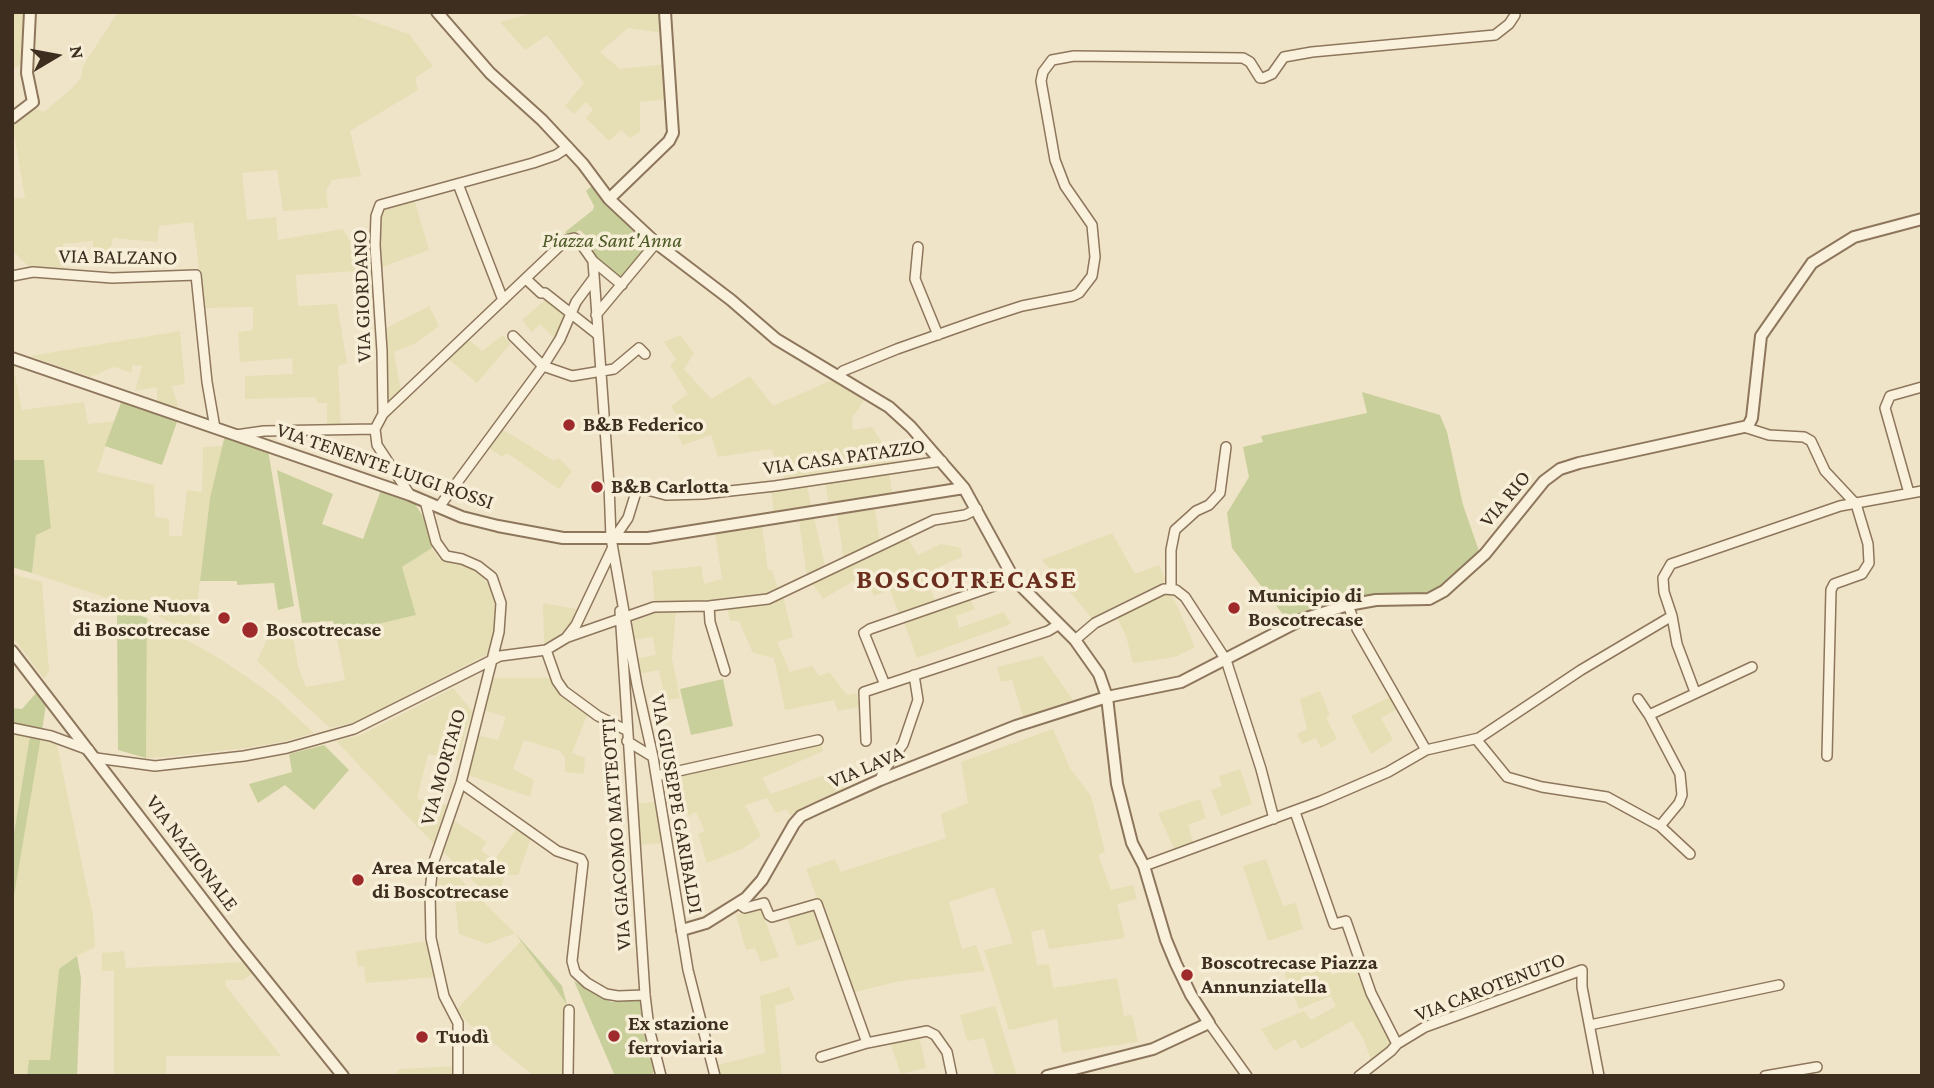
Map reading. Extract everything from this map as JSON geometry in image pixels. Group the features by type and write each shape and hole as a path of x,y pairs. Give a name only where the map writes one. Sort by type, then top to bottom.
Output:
{"street":[{"path":"12,118 33,102 27,73 30,12"},
{"path":"437,12 490,73 568,147 609,199 656,243 731,300 776,339 889,407 942,461 964,488 1014,579 1074,640 1099,674 1107,696 1123,813 1132,843 1144,866 1171,952 1191,995 1247,1076"},
{"path":"609,199 673,133 665,12"},
{"path":"838,376 862,363 1013,308 1073,296 1079,293 1092,276 1096,257 1092,225 1065,186 1055,160 1041,81 1043,72 1052,60 1074,56 1243,58 1250,62 1260,78 1263,78 1272,74 1284,57 1495,35 1509,24 1515,15"},
{"name":"VIA GIORDANO","path":"383,414 375,245 376,216 380,205 556,155 568,147"},
{"path":"458,184 503,300"},
{"path":"1827,756 1831,590 1834,584 1863,574 1870,556 1855,503 1825,471 1811,441 1804,437 1769,435 1745,428 1752,418 1761,336 1812,263 1854,237 1922,219"},
{"path":"410,495 377,444 375,429 383,414 566,240 574,238 579,241 593,261 622,285"},
{"path":"596,315 656,243"},
{"path":"918,247 915,279 938,335"},
{"path":"566,638 576,625 613,541 593,261"},
{"name":"VIA BALZANO","path":"12,276 33,272 112,278 196,275 207,382 215,428"},
{"path":"526,279 597,334"},
{"path":"439,507 543,366 570,313 593,279"},
{"path":"513,336 543,366 572,376 614,369 639,348 645,354"},
{"name":"VIA TENENTE LUIGI ROSSI","path":"12,358 410,495 474,520 563,538 613,541 648,538 964,488"},
{"path":"1909,493 1885,408 1889,396 1922,387"},
{"name":"VIA RIO","path":"1107,696 1181,682 1303,619 1348,605 1376,600 1429,599 1444,591 1485,554 1544,481 1560,469 1745,428"},
{"path":"236,435 264,431 375,429"},
{"path":"1171,589 1171,550 1175,530 1190,516 1209,505 1220,493 1226,447"},
{"name":"VIA CASA PATAZZO","path":"613,541 628,518 636,492 640,488 666,495 703,494 942,461"},
{"path":"1695,692 1677,644 1663,578 1671,564 1783,524 1855,503 1922,491"},
{"name":"VIA MORTAIO","path":"425,501 436,542 446,556 478,566 492,577 501,603 499,632 461,783 433,864 430,892 431,938 443,996 458,1023 458,1076"},
{"path":"12,728 51,736 93,754 155,766 244,756 287,748 354,729 509,653 546,650 566,638 622,617 666,606 709,606 768,599 934,520 965,515 977,509"},
{"name":"VIA GIACOMO MATTEOTTI","path":"613,541 622,617 626,741 645,995 649,1028 661,1076"},
{"path":"885,685 864,633 1014,579"},
{"path":"1074,640 1095,623 1164,589 1176,590 1185,597 1226,660 1275,819"},
{"path":"1348,605 1357,629 1426,750"},
{"path":"709,606 710,622 724,671"},
{"path":"1144,866 1294,812 1388,772 1426,750 1476,739 1581,670 1672,616"},
{"name":"VIA GIUSEPPE GARIBALDI","path":"622,617 653,757 688,970 715,1076"},
{"path":"866,741 864,692 1048,631 1058,625"},
{"path":"546,650 557,681 564,691 598,716 626,730"},
{"name":"VIA NAZIONALE","path":"12,651 237,944 343,1076"},
{"path":"1649,715 1752,667"},
{"path":"880,780 902,744 918,700 914,675"},
{"name":"VIA LAVA","path":"682,930 706,923 746,898 762,880 801,816 880,780 1016,726 1107,696"},
{"path":"1638,699 1680,774 1679,803 1660,826"},
{"path":"1476,739 1507,778 1542,788 1607,797 1660,826 1690,854"},
{"path":"656,776 818,740"},
{"path":"626,741 653,757"},
{"path":"461,783 557,850 581,859 583,863 572,961 575,972 587,983 606,993 618,996 645,995"},
{"path":"1294,812 1334,924 1346,920 1371,993 1397,1044"},
{"path":"738,903 745,908 764,903 772,917 817,904 867,1043"},
{"name":"VIA CAROTENUTO","path":"1359,1076 1397,1044 1436,1022 1582,970 1582,987 1599,1076"},
{"path":"1590,1025 1779,985"},
{"path":"568,1076 569,1010"},
{"path":"1047,1076 1153,1049 1209,1023"},
{"path":"821,1057 867,1043 928,1031 935,1035 947,1052 952,1076"},
{"path":"1765,1076 1817,1067"}],"shaded area":[{"path":"12,12 26,12 25,63 12,69"},
{"path":"118,12 345,12 409,34 433,66 415,78 418,90 350,131 361,176 332,180 326,191 328,208 283,211 277,170 242,173 247,220 276,217 278,240 343,229 352,245 370,242 372,270 296,275 298,306 337,304 347,363 338,366 341,428 327,428 327,403 317,403 316,397 245,399 245,376 293,374 292,358 240,362 238,332 253,330 253,307 204,308 193,222 159,226 157,242 113,238 109,257 93,256 93,241 63,244 65,272 31,269 12,250 12,199 25,198 12,122 35,108 44,112 71,89 81,78 83,66"},
{"path":"536,12 662,12 663,33 628,28 600,52 620,69 666,64 669,99 640,102 640,132 630,138 621,130 609,141 586,118 593,110 586,102 574,114 565,106 584,83 547,35 525,50 500,22"},
{"path":"414,199 429,250 382,267 379,218 384,207"},
{"path":"548,297 567,313 556,340 540,324 532,332 522,320"},
{"path":"429,306 439,326 416,343 394,352 401,392 390,402 387,397 385,329"},
{"path":"180,331 185,384 172,386 178,406 173,409 157,401 157,387 135,391 142,366 132,365 132,373 114,367 90,377 30,356"},
{"path":"503,335 511,343 477,383 446,357 468,339 482,351"},
{"path":"680,335 694,353 684,369 711,399 750,376 773,406 832,380 865,399 852,418 853,430 872,427 897,465 786,481 771,449 718,457 711,435 683,445 673,426 680,420 671,406 688,394 670,365 676,359 664,342"},
{"path":"12,362 17,363 14,370 22,410 84,402 88,424 114,421 97,472 154,485 155,517 169,519 169,536 182,536 187,490 202,492 203,447 223,446 210,498 197,605 203,638 149,612 32,573 36,534 51,527 44,460 12,460"},
{"path":"502,429 554,461 559,458 572,471 559,489 507,453 502,457 489,448"},
{"path":"889,472 893,497 829,505 825,481"},
{"path":"807,483 811,508 774,514 771,489"},
{"path":"875,509 880,542 844,561 837,515"},
{"path":"814,517 826,570 807,578 799,520"},
{"path":"762,526 768,570 772,570 779,591 766,596 711,603 665,602 655,605 652,571 701,566 704,584 722,579 715,533"},
{"path":"1112,533 1135,574 1159,565 1166,581 1092,618 1042,560"},
{"path":"907,537 918,555 941,544 961,548 962,557 923,574 936,602 900,616 890,590 874,596 864,575 823,599 812,583"},
{"path":"432,548 439,559 475,568 493,590 496,598 495,625 490,653 355,722 330,728 257,661 267,639 293,636 298,666 306,687 345,680 336,634 416,615 402,567"},
{"path":"12,574 42,582 49,671 44,679 12,636"},
{"path":"1171,592 1195,647 1175,657 1133,663 1126,636 1116,616"},
{"path":"783,596 793,637 777,642 790,672 812,666 819,676 829,672 847,695 857,693 859,707 838,711 834,700 785,710 774,658 753,653 739,621 730,621 727,608"},
{"path":"969,597 975,609 956,616 959,628 1004,612 1011,624 917,658 903,620"},
{"path":"543,603 577,609 572,625 544,644"},
{"path":"676,609 672,659 680,698 665,700 659,670 639,674 636,659 656,655 653,637 633,640 630,618"},
{"path":"147,618 247,677 275,697 314,733 246,748 146,758"},
{"path":"1042,656 1073,700 1023,716 1012,680 1001,682 997,667"},
{"path":"493,678 552,678 563,696 588,713 572,753 585,758 584,774 565,772 565,758 560,751 524,740 513,769 534,780 530,797 468,775 476,735 498,740 506,717 483,710"},
{"path":"453,688 473,712 459,760 428,754 417,799 447,805 434,844 336,741 361,735"},
{"path":"1320,691 1330,715 1326,717 1337,739 1321,748 1316,738 1302,744 1297,734 1307,729 1300,699"},
{"path":"1392,696 1399,708 1381,718 1393,740 1371,754 1351,716"},
{"path":"1053,729 1070,768 1091,796 1105,852 1098,855 1111,890 1133,885 1137,899 1117,904 1125,938 1049,949 1044,929 1031,932 1037,965 1049,964 1053,988 1117,978 1124,1016 1132,1015 1138,1042 1062,1053 1057,1019 1009,1030 984,950 1013,943 994,887 949,902 962,949 976,945 985,971 900,981 852,993 806,869 835,859 841,872 946,838 941,814 968,803 961,762"},
{"path":"12,732 30,736 12,845"},
{"path":"41,737 51,739 57,745 93,916 95,947 59,969 50,1061 29,1060 27,1076 12,1076 12,907"},
{"path":"821,743 823,751 762,778 771,794 836,771 846,788 802,807 791,816 786,809 776,813 767,798 745,805 761,836 742,849 707,863 698,834 705,831 696,812 689,816 677,795 665,796 663,778"},
{"path":"1240,769 1252,804 1221,816 1211,790 1222,786 1219,776"},
{"path":"1200,799 1206,818 1188,825 1194,845 1175,851 1158,813"},
{"path":"654,802 662,843 638,845 635,804"},
{"path":"453,820 487,842 481,850 494,860 517,828 531,838 518,875 505,875 496,903 444,853"},
{"path":"1266,859 1283,906 1296,903 1303,929 1268,941 1243,866"},
{"path":"442,861 515,933 487,944 459,934 454,893 436,892"},
{"path":"760,907 779,957 761,962 755,948 746,950 736,915"},
{"path":"815,908 826,938 797,946 787,917"},
{"path":"428,941 436,977 366,983 364,966 358,967 356,951"},
{"path":"521,941 567,1005 565,1076 534,1076 466,1021 457,1009"},
{"path":"124,951 126,968 245,962 255,972 243,980 226,980 225,985 281,1056 166,1056 166,1076 114,1076 114,971 102,971 102,953"},
{"path":"1322,955 1332,975 1358,966 1361,973 1357,975 1393,1044 1372,1062 1363,1038 1352,1021 1301,1049 1295,1039 1275,1051 1261,1029 1304,1011 1311,1020 1336,1006 1331,996 1299,1009 1283,969"},
{"path":"789,987 795,1000 775,1006 782,1076 720,1076 718,1065 765,1053 760,996"},
{"path":"995,1006 1017,1076 995,1076 984,1038 967,1041 960,1015"},
{"path":"919,1036 926,1068 901,1074 890,1042"},
{"path":"456,1066 455,1076 392,1076 400,1069"}],"green space":[{"name":"Piazza Sant'Anna","path":"592,186 648,246 620,278 589,251 588,238 580,230 568,236 565,232 593,210 594,206 586,191"},
{"path":"1362,392 1440,415 1447,432 1463,505 1479,551 1431,593 1380,594 1350,599 1288,621 1232,548 1227,513 1249,477 1243,447 1263,442 1261,436 1367,413"},
{"path":"122,400 178,419 162,465 105,446"},
{"path":"225,435 268,450 294,606 278,610 274,583 237,585 237,581 200,581 210,498"},
{"path":"12,460 44,460 51,528 36,535 32,573 12,567"},
{"path":"277,470 333,494 322,524 363,539 381,490 413,501 424,518 432,548 402,567 416,615 336,634 333,621 302,623"},
{"path":"117,608 147,618 146,758 118,750"},
{"path":"723,679 733,726 691,735 680,689"},
{"path":"37,692 46,704 42,731 12,725 12,708 22,709"},
{"path":"30,736 41,737 12,907 12,845"},
{"path":"324,745 349,770 314,810 285,785 258,803 249,784 292,772 289,754"},
{"path":"515,933 562,986 567,1005 551,982"},
{"path":"77,956 81,978 77,1076 27,1076 29,1060 50,1060 59,969"},
{"path":"574,981 611,1002 641,1000 654,1072 651,1076 615,1076"}],"place":[{"name":"B&B Federico","path":"569,425"},
{"name":"B&B Carlotta","path":"597,487"},
{"name":"Municipio di Boscotrecase","path":"1234,608"},
{"name":"Stazione Nuova di Boscotrecase","path":"224,618"},
{"name":"Boscotrecase","path":"250,630"},
{"name":"Area Mercatale di Boscotrecase","path":"358,880"},
{"name":"Boscotrecase Piazza Annunziatella","path":"1187,975"},
{"name":"Ex stazione ferroviaria","path":"614,1036"},
{"name":"Tuodì","path":"422,1037"}],"district":[{"name":"BOSCOTRECASE","path":"967,579"}]}
